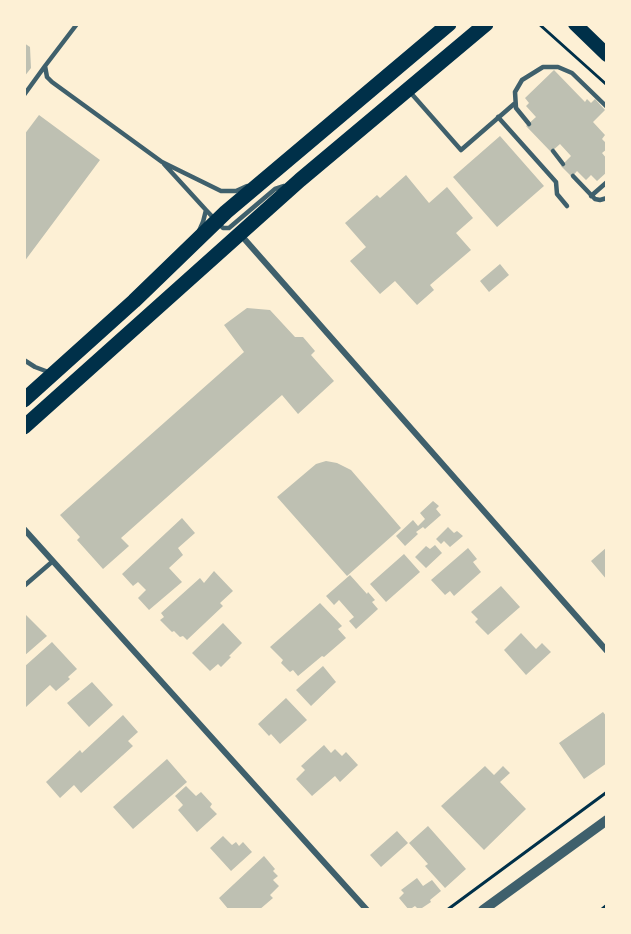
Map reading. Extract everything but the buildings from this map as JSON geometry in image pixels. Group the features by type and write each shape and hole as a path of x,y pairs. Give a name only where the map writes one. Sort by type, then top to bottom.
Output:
{"highway":[{"path":"24,400 264,179 438,30 448,24"},
{"path":"24,427 239,233 407,88 486,24"}],"main road":[{"path":"575,24 607,55"}],"street":[{"path":"239,233 607,651"},
{"path":"24,528 367,910"},
{"path":"483,910 607,820"}],"lane":[{"path":"24,95 77,24"},
{"path":"45,66 47,78 162,162 221,190 236,191 264,179"},
{"path":"529,124 514,104 515,92 522,80 536,69 550,66 564,68 607,107"},
{"path":"407,88 461,150 514,104"},
{"path":"498,117 556,182 557,194 567,206"},
{"path":"553,151 563,164"},
{"path":"162,162 224,228 229,228 274,189 300,180"},
{"path":"573,176 591,196 600,200 607,198"},
{"path":"591,196 607,182"},
{"path":"190,248 203,222 206,210"},
{"path":"24,360 54,374"},
{"path":"24,586 53,561"}],"path":[{"path":"539,24 607,86"},
{"path":"447,910 607,792"},
{"path":"601,910 607,905"}]}
